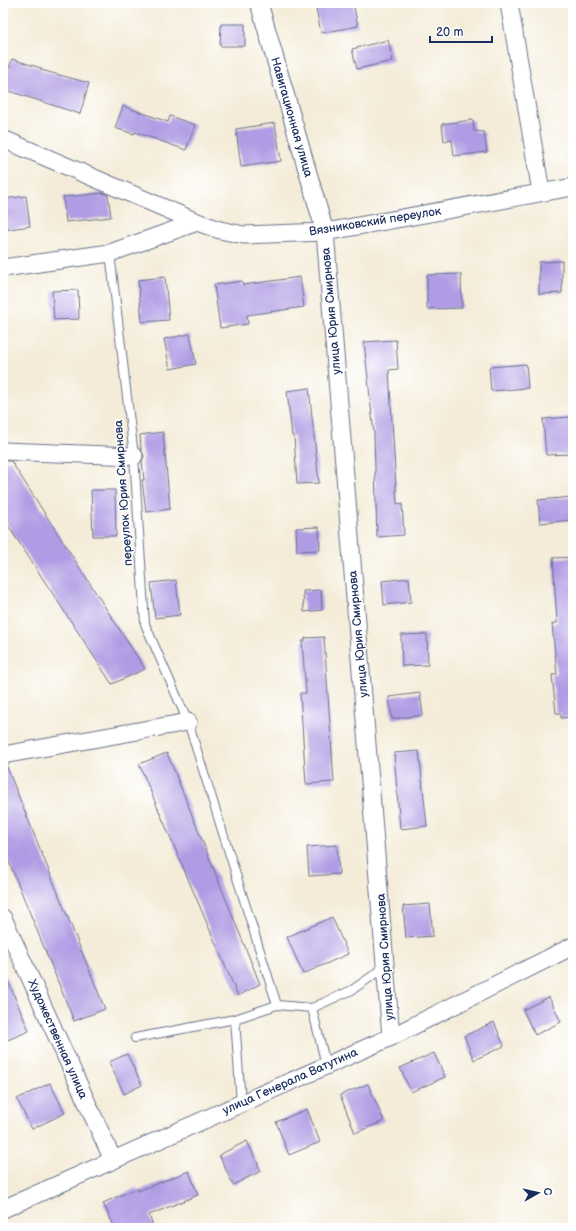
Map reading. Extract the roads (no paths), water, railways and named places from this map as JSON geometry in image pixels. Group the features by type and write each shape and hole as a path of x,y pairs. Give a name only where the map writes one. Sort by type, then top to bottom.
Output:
{"street":[{"name":"Навигационная улица","path":"259,3 325,232"},
{"path":"509,3 541,192"},
{"name":"Вязниковский переулок","path":"3,139 197,222 220,230 244,235 325,232 573,187"},
{"path":"3,268 110,253 197,222"},
{"name":"улица Юрия Смирнова","path":"325,232 391,1036"},
{"path":"3,451 134,456"},
{"path":"3,755 188,722"},
{"name":"Художественная улица","path":"3,918 113,1160"},
{"name":"улица Генерала Ватутина","path":"3,1209 391,1036 573,946"}],"lane":[{"name":"переулок Юрия Смирнова","path":"110,253 134,456 145,624 188,722 277,1005"},
{"path":"135,1038 235,1019 277,1005 312,1008 352,990 386,966"},
{"path":"312,1008 326,1065"},
{"path":"235,1019 241,1103"}]}
